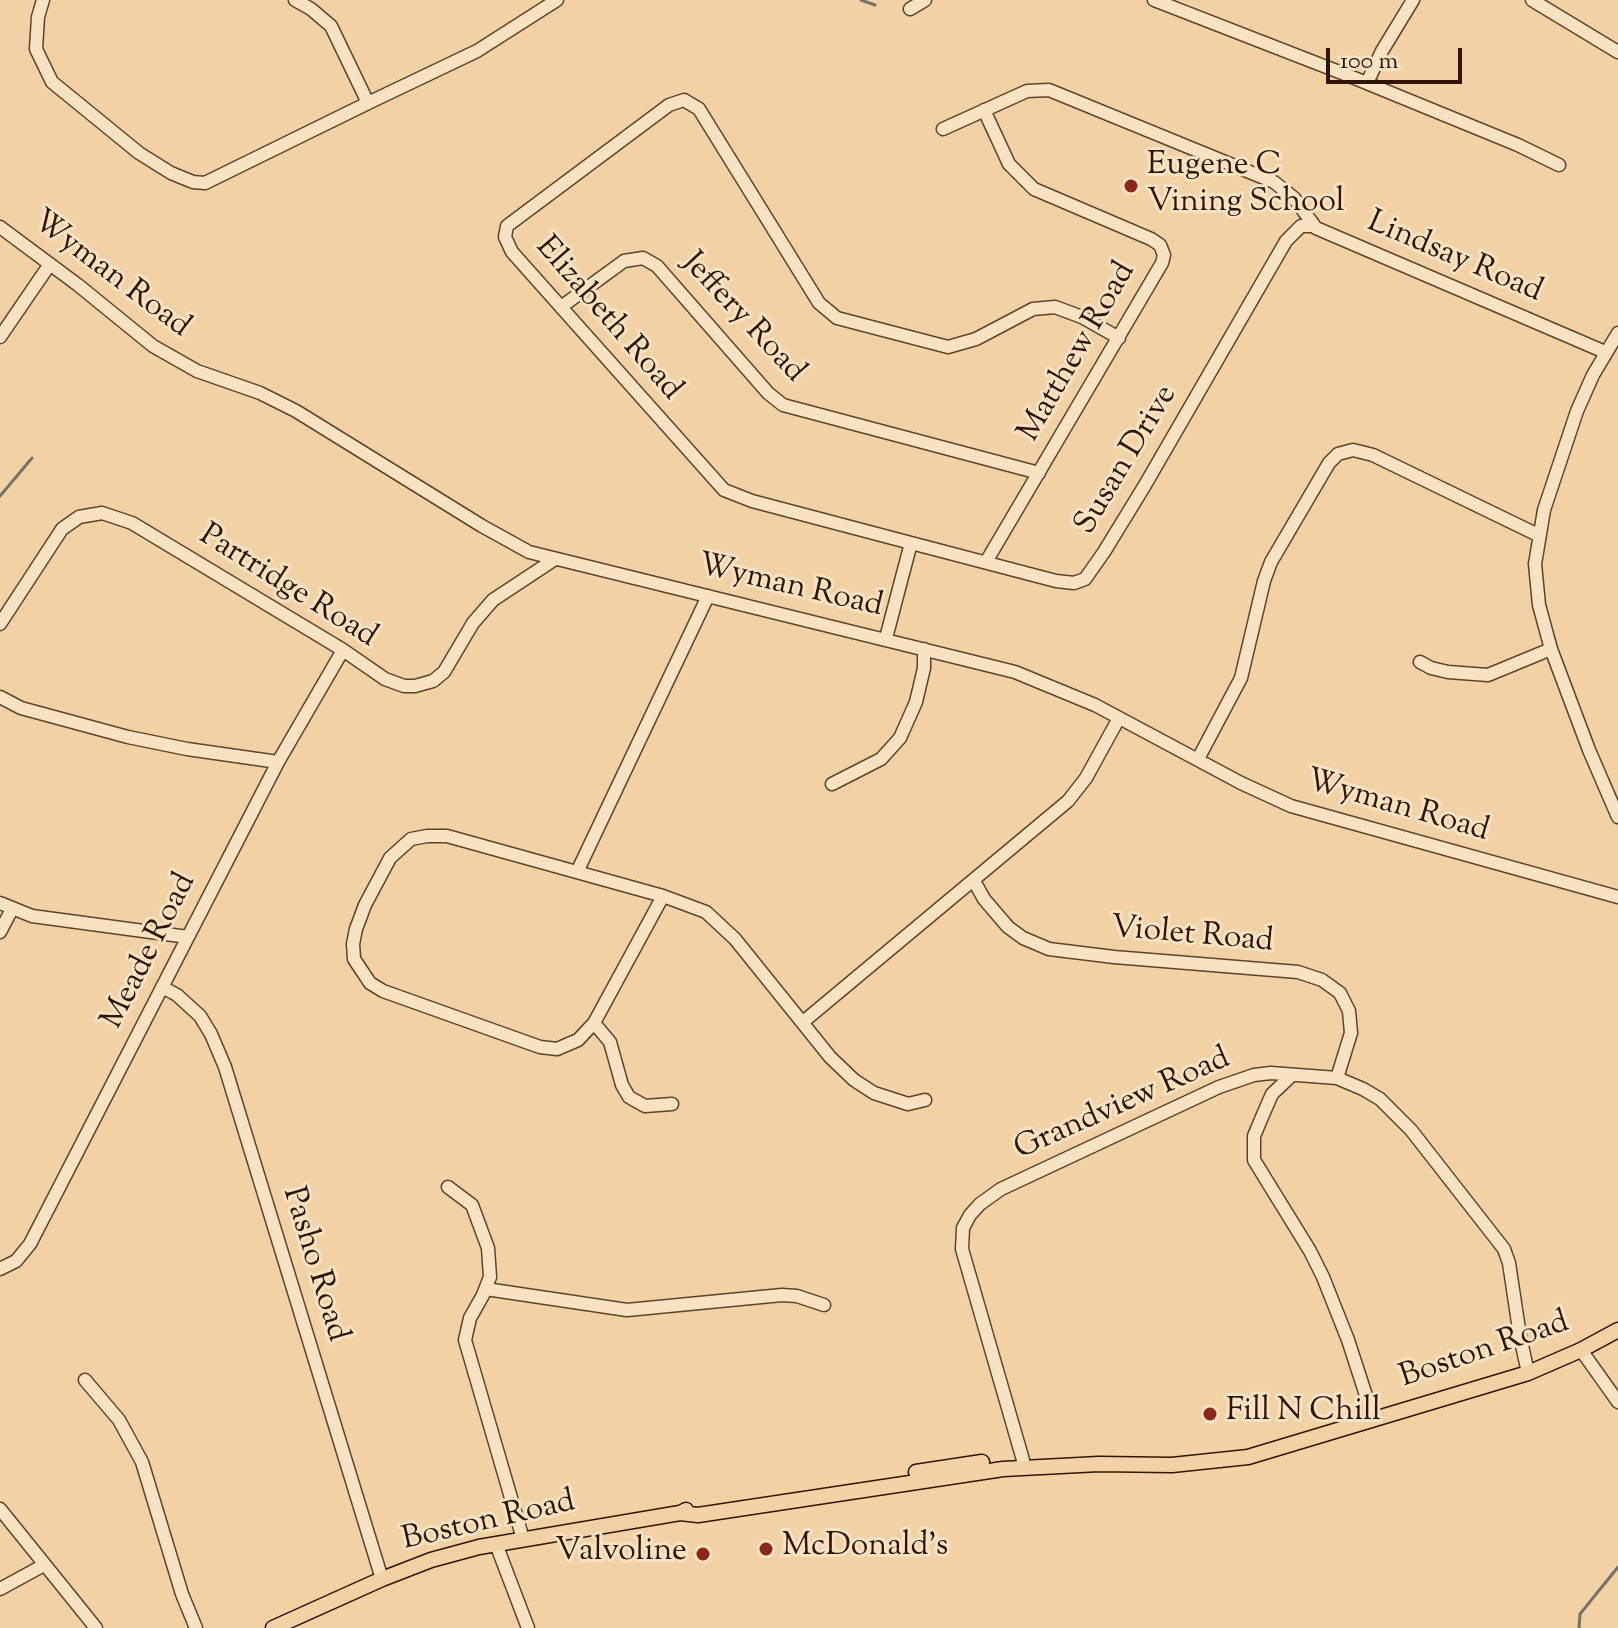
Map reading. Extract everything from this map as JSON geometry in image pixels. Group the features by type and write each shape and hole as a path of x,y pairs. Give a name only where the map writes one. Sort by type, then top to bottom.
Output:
{"main road":[{"name":"Boston Road","path":"273,1628 431,1560 523,1539 680,1513 707,1514 976,1472 1086,1465 1172,1465 1248,1457 1528,1373 1618,1330"},
{"name":"Boston Road","path":"680,1513 694,1507 955,1465 1023,1460 1086,1465"}],"street":[{"path":"43,0 38,17 36,49 52,82 139,153 171,173 193,182 205,183 477,51 557,0"},
{"path":"295,0 331,26 368,103"},
{"path":"910,9 925,0"},
{"path":"1154,0 1367,83 1559,165"},
{"path":"1367,83 1413,0"},
{"path":"1532,0 1618,52"},
{"name":"Lindsay Road","path":"943,129 1027,91 1049,90 1274,182 1294,198 1313,226 1605,352"},
{"name":"Elizabeth Road","path":"911,543 752,501 724,490 512,252 505,237 507,226 669,105 684,100 696,104 819,303 837,318 948,347 976,339 1033,309 1055,307 1082,317 1119,338"},
{"name":"Matthew Road","path":"984,110 1009,164 1034,189 1151,239 1162,248 1164,255 1119,338 986,562"},
{"name":"Susan Drive","path":"911,543 1067,583 1085,579 1137,499 1286,241 1301,226 1313,226"},
{"name":"Wyman Road","path":"0,227 137,334 172,357 197,371 260,393 296,411 529,552 1015,672 1045,682 1259,792 1307,812 1618,897"},
{"name":"Jeffery Road","path":"561,307 624,261 643,258 657,266 768,393 783,405 1039,473"},
{"path":"0,337 50,264"},
{"path":"1618,333 1605,352 1577,411 1544,510 1535,564 1536,589 1551,649 1618,817"},
{"path":"1198,759 1241,678 1271,562 1329,463 1338,454 1353,450 1373,455 1538,535"},
{"name":"Partridge Road","path":"0,624 62,529 79,517 102,513 132,523 376,673 395,683 415,686 433,681 444,672 473,623 493,600 555,559"},
{"path":"886,638 911,543"},
{"path":"577,872 708,596"},
{"path":"832,784 881,759 900,738 916,702 924,668 924,649"},
{"path":"1420,662 1448,672 1488,675 1551,649"},
{"name":"Meade Road","path":"0,1269 16,1261 28,1248 278,762 343,650"},
{"path":"0,697 21,708 128,737 278,762"},
{"path":"803,1022 1068,801 1086,778 1119,718"},
{"path":"663,896 594,1023 570,1044 553,1049 383,991 370,983 354,959 353,944 365,905 390,858 411,839 447,836 663,896 697,908 722,924 830,1057 854,1080 874,1093 908,1104 925,1100"},
{"name":"Violet Road","path":"974,881 990,907 1008,927 1023,938 1049,949 1298,972 1322,980 1340,993 1349,1011 1351,1033 1337,1078"},
{"path":"0,932 6,906 44,918 188,937"},
{"name":"Pasho Road","path":"162,987 177,995 200,1016 225,1067 382,1579"},
{"path":"594,1023 610,1042 622,1085 631,1100 645,1106 672,1104"},
{"name":"Grandview Road","path":"1023,1460 962,1249 961,1237 970,1215 1001,1189 1226,1084 1254,1075 1337,1078 1363,1089 1394,1112 1501,1245 1508,1258 1528,1373"},
{"path":"1292,1075 1272,1094 1254,1136 1254,1160 1323,1277 1374,1420"},
{"path":"448,1187 469,1201 481,1227 491,1263 486,1289 468,1322 466,1349 523,1539"},
{"path":"486,1289 619,1309 643,1310 782,1295 797,1296 824,1305"},
{"path":"1581,1350 1618,1402"},
{"path":"85,1380 119,1420 142,1462 175,1573 196,1628"},
{"path":"0,1509 96,1628"},
{"path":"496,1544 528,1628"},
{"path":"0,1589 44,1565"}],"waterway":[{"path":"861,0 875,5"},
{"path":"0,496 32,458"},
{"path":"1579,1628 1580,1614 1618,1567"}],"place":[{"name":"Eugene C Vining School","path":"1131,186"},
{"name":"Fill N Chill","path":"1210,1414"},
{"name":"McDonald's","path":"766,1549"},
{"name":"Valvoline","path":"703,1554"}]}
